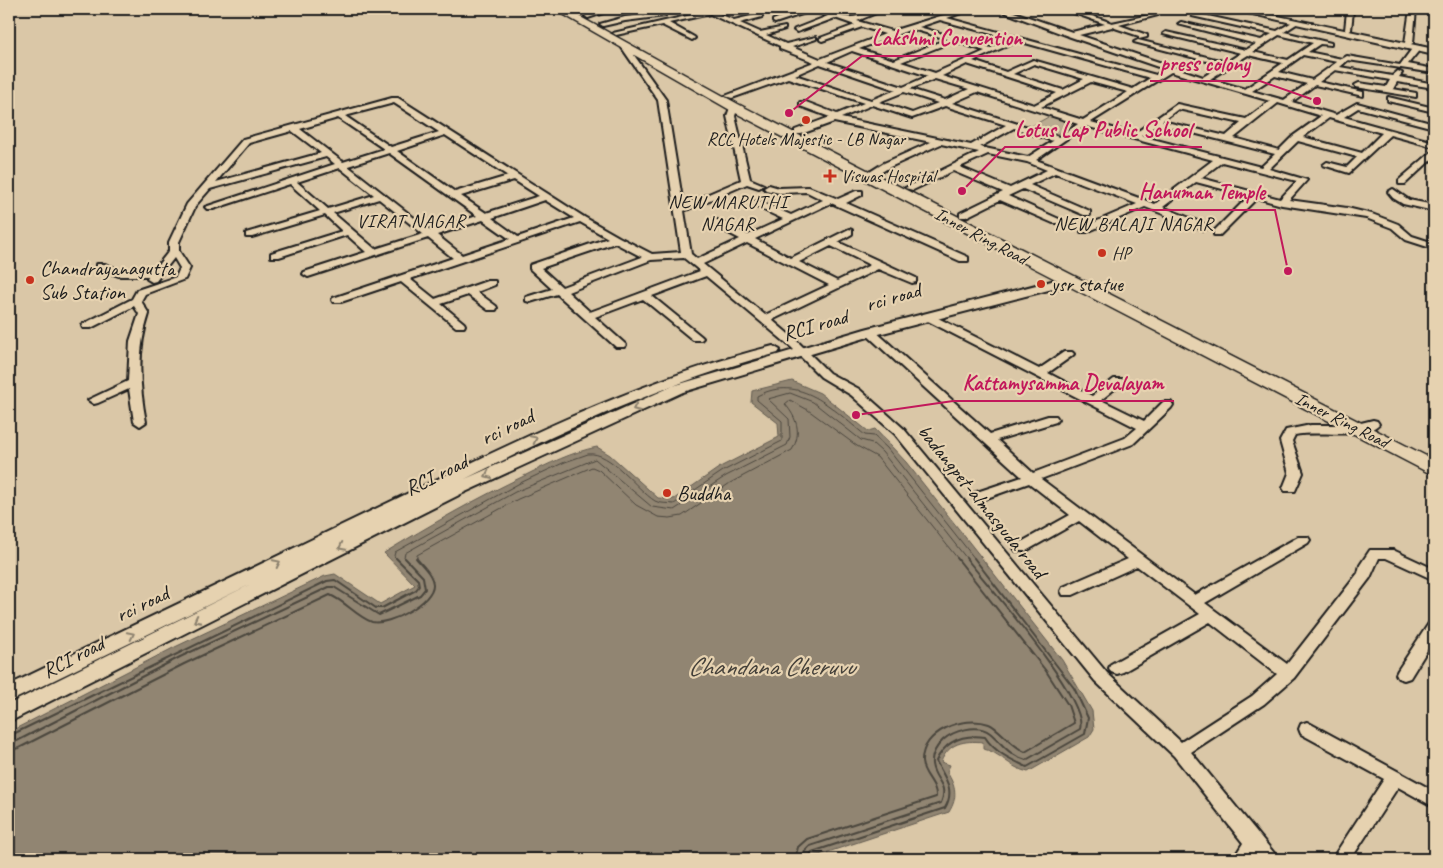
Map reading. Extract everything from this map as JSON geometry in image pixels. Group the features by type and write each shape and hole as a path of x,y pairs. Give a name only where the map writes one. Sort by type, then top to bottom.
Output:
{"highway":[{"name":"Inner Ring Road","path":"559,9 624,45 873,174 910,188 963,215 1368,427 1434,468"},
{"name":"Inner Ring Road","path":"573,9 603,24 732,101 798,132 1052,273 1368,427 1434,454"}],"main road":[{"path":"1234,9 1413,45"},
{"path":"1251,9 1266,10 1434,50"},
{"name":"rci road","path":"9,694 570,421 660,384 744,357 798,348 1052,273"},
{"name":"RCI road","path":"9,714 464,486 678,389 798,348 870,332 1068,281"}],"street":[{"path":"588,16 612,9"},
{"path":"603,24 656,9"},
{"path":"625,19 660,16 687,9"},
{"path":"616,33 725,9"},
{"path":"732,23 772,9"},
{"path":"775,21 811,9 893,34"},
{"path":"846,9 867,15"},
{"path":"852,21 883,9"},
{"path":"746,181 731,116 732,101 852,49 939,17 969,9"},
{"path":"999,9 1170,69 1434,145"},
{"path":"1066,9 1145,36 1140,40"},
{"path":"1070,35 1159,14 1142,9"},
{"path":"1386,94 1413,45 1413,9"},
{"path":"1348,30 1350,11"},
{"path":"710,12 783,47 820,62 906,88 1060,140"},
{"path":"1194,15 1329,44"},
{"path":"797,30 835,16"},
{"path":"939,17 1155,76"},
{"path":"1204,79 1296,22"},
{"path":"663,23 692,38"},
{"path":"1181,24 1263,43"},
{"path":"783,47 861,25"},
{"path":"913,27 994,50"},
{"path":"1103,27 1160,47 1228,64"},
{"path":"758,34 784,28"},
{"path":"683,34 698,30"},
{"path":"1166,34 1289,62"},
{"path":"894,63 954,39"},
{"path":"798,132 872,103 1017,39"},
{"path":"1246,92 1318,42"},
{"path":"624,45 662,100 679,210 695,264"},
{"path":"1138,58 1160,47"},
{"path":"852,49 1084,123 1303,180 1282,202"},
{"path":"1050,54 1059,50"},
{"path":"1302,53 1346,57 1434,70"},
{"path":"1188,60 1197,56"},
{"path":"1286,103 1346,57"},
{"path":"1007,74 1042,58"},
{"path":"968,62 1064,93"},
{"path":"1033,62 1133,91"},
{"path":"1029,160 1155,76 1179,65"},
{"path":"1334,68 1434,86"},
{"path":"1273,73 1360,94"},
{"path":"790,76 912,116 976,89"},
{"path":"1035,107 1090,79"},
{"path":"1359,85 1433,110 1434,99"},
{"path":"1386,94 1413,95"},
{"path":"87,326 138,297 180,279 185,268 174,251 174,242 192,204 246,141 395,100 546,197 616,239 650,257 695,264"},
{"path":"1228,139 1277,100"},
{"path":"802,104 835,118 938,142 1029,160 1204,227"},
{"path":"1338,117 1357,105 1434,126"},
{"path":"1135,137 1158,122 1177,106 1247,122"},
{"path":"1263,170 1296,138 1329,114"},
{"path":"338,115 517,240"},
{"path":"1158,122 1281,153"},
{"path":"972,148 1013,125"},
{"path":"294,128 339,166 461,259"},
{"path":"210,207 447,132"},
{"path":"1327,165 1346,174 1388,132"},
{"path":"1296,138 1364,156"},
{"path":"873,174 887,165 938,142"},
{"path":"910,188 987,151"},
{"path":"1402,182 1434,153"},
{"path":"206,188 327,154"},
{"path":"1156,208 1196,180 1220,159"},
{"path":"954,168 1009,190"},
{"path":"963,215 1009,190 1054,170"},
{"path":"454,195 516,176"},
{"path":"1196,180 1282,202 1369,216 1395,226 1409,238 1434,246"},
{"path":"290,181 373,254"},
{"path":"679,210 746,181 758,185"},
{"path":"1022,184 1087,212"},
{"path":"769,188 780,192 803,189 964,258"},
{"path":"1393,192 1397,198 1404,201 1434,208"},
{"path":"588,316 644,295 695,264 790,218 859,193"},
{"path":"1217,232 1255,195"},
{"path":"249,236 380,196"},
{"path":"999,196 1056,221"},
{"path":"308,274 546,197"},
{"path":"756,203 790,218"},
{"path":"1084,230 1145,204"},
{"path":"337,300 581,219"},
{"path":"714,222 837,284"},
{"path":"275,255 347,232"},
{"path":"792,261 849,232"},
{"path":"616,239 534,268 620,345"},
{"path":"831,242 912,280"},
{"path":"138,297 174,251"},
{"path":"530,300 650,257"},
{"name":"badangpet-almasguda road","path":"695,264 798,348 825,375 855,392 899,431 1101,678 1180,751 1267,859"},
{"path":"764,320 878,264"},
{"path":"101,266 119,273 156,273"},
{"path":"404,279 460,325"},
{"path":"433,303 491,283"},
{"path":"469,291 492,308"},
{"path":"644,295 697,338"},
{"path":"138,297 144,314 136,331 133,383 140,422"},
{"path":"928,317 1145,427"},
{"path":"870,332 1031,478 1194,602 1209,616 1288,674"},
{"path":"1040,374 1068,354"},
{"path":"1093,401 1118,380"},
{"path":"94,400 133,383"},
{"path":"979,496 1129,441 1167,405"},
{"path":"987,439 1052,418"},
{"path":"1290,488 1296,473 1286,441 1290,433 1301,429 1368,427"},
{"path":"1021,548 1080,515"},
{"path":"1194,602 1302,540"},
{"path":"1180,751 1258,700 1288,674 1365,574 1367,565 1375,553 1388,553 1434,576"},
{"path":"1068,591 1138,560"},
{"path":"1117,668 1209,616"},
{"path":"1404,674 1434,627"},
{"path":"1307,729 1434,800"},
{"path":"1341,859 1394,778"},
{"path":"1242,859 1254,843"}],"shaded area":[{"path":"1050,116 1075,124 1057,134 1032,126"}],"water":[{"name":"Chandana Cheruvu","path":"792,381 820,393 868,431 875,429 906,462 1062,660 1092,711 1094,729 1089,737 1028,772 1015,767 989,750 983,749 983,742 963,742 958,744 948,751 941,762 950,765 947,772 955,792 954,802 949,812 807,859 9,859 9,732 175,647 325,576 335,574 380,604 415,585 384,553 490,493 578,452 597,447 610,455 658,498 674,499 720,467 779,437 778,423 751,402 752,391"}],"place":[{"name":"press colony","path":"1317,101"},
{"name":"Lakshmi Convention","path":"789,113"},
{"name":"RCC Hotels Majestic - LB Nagar","path":"806,120"},
{"name":"Viswas Hospital","path":"830,176"},
{"name":"Lotus Lap Public School","path":"962,191"},
{"name":"HP","path":"1102,253"},
{"name":"Hanuman Temple","path":"1288,271"},
{"name":"Chandrayanagutta Sub Station","path":"30,280"},
{"name":"ysr statue","path":"1041,284"},
{"name":"Kattamysamma Devalayam","path":"856,415"},
{"name":"Buddha","path":"667,493"}],"district":[{"name":"NEW MARUTHI NAGAR","path":"728,212"},
{"name":"VIRAT NAGAR","path":"411,220"},
{"name":"NEW BALAJI NAGAR","path":"1134,223"}]}
